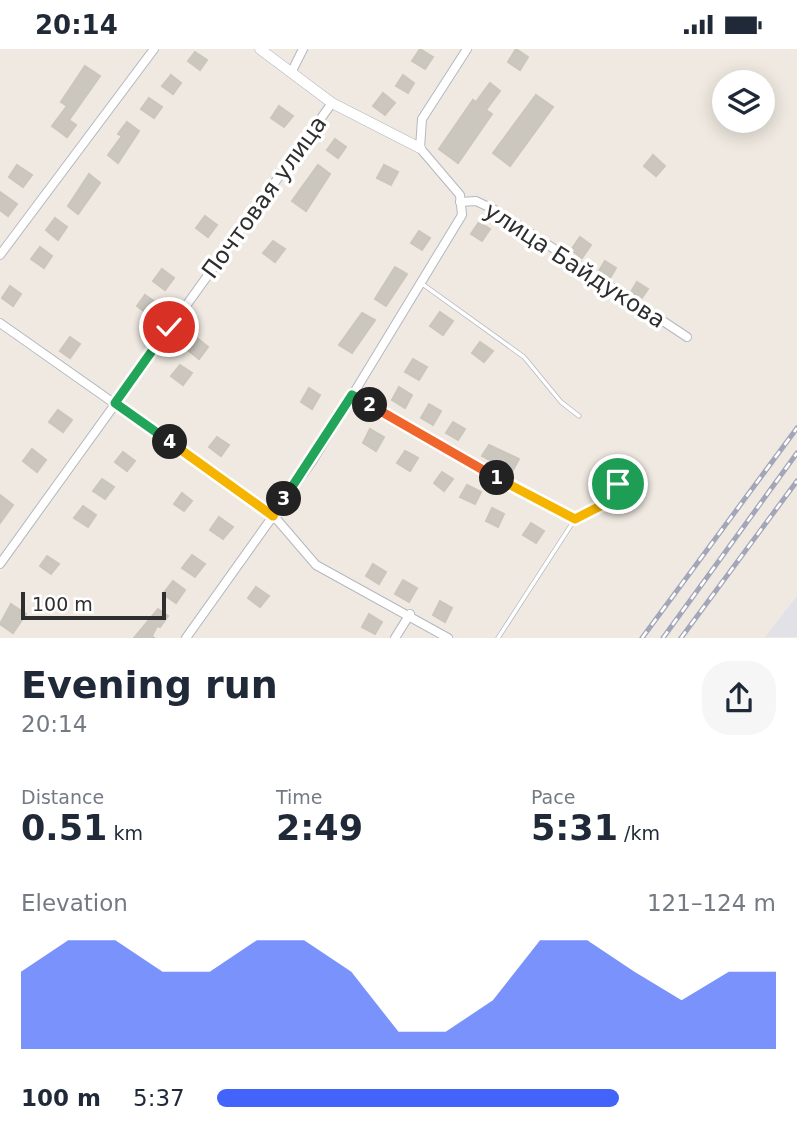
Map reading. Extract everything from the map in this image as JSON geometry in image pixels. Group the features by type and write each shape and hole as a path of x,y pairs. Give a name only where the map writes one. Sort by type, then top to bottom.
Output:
{"street":[{"path":"0,255 154,49"},
{"path":"186,638 313,460 462,215 460,195 420,148 332,103 260,49"},
{"path":"292,71 303,49"},
{"path":"420,148 422,119 467,49"},
{"name":"Почтовая улица","path":"0,564 332,103"},
{"name":"улица Байдукова","path":"460,202 476,201 497,211 687,337"},
{"path":"0,323 273,516 316,565 448,638"},
{"path":"352,395 575,519"},
{"path":"395,638 409,616"}],"lane":[{"path":"420,281 524,357 561,402 579,416"},
{"path":"498,638 575,519 610,501 618,484"}],"shaded area":[{"path":"797,596 797,637 765,637"}],"building":[{"path":"420,49 433,57 425,69 412,61"},
{"path":"516,49 528,57 520,70 508,62"},
{"path":"195,52 207,60 200,70 188,61"},
{"path":"85,66 100,76 69,120 76,125 67,137 52,126 67,106 61,102"},
{"path":"171,75 181,83 173,94 162,86"},
{"path":"403,75 414,83 408,93 396,86"},
{"path":"490,83 500,91 486,110 492,114 458,163 439,149 473,100 476,102"},
{"path":"383,93 395,103 385,115 373,106"},
{"path":"536,95 553,107 510,166 493,153"},
{"path":"149,98 162,107 154,118 141,109"},
{"path":"279,106 293,116 284,127 271,118"},
{"path":"127,122 139,131 118,163 108,155 122,136 118,134"},
{"path":"335,139 346,147 338,158 327,150"},
{"path":"653,155 665,166 656,176 644,166"},
{"path":"17,165 32,175 23,187 9,177"},
{"path":"318,165 330,174 306,211 292,201"},
{"path":"384,165 398,172 391,185 377,178"},
{"path":"89,174 100,183 78,214 68,206"},
{"path":"0,192 17,204 8,216 0,210"},
{"path":"205,216 217,225 208,237 196,228"},
{"path":"55,218 67,227 58,240 46,230"},
{"path":"479,222 490,229 482,241 471,234"},
{"path":"419,231 430,238 422,250 411,243"},
{"path":"580,237 591,245 582,258 571,250"},
{"path":"273,241 285,249 275,262 263,253"},
{"path":"40,247 52,256 44,268 31,259"},
{"path":"605,261 616,268 610,278 599,271"},
{"path":"395,267 407,274 386,306 375,299"},
{"path":"162,269 174,278 165,290 153,281"},
{"path":"637,282 648,289 641,299 631,292"},
{"path":"10,286 21,294 13,306 2,298"},
{"path":"145,295 158,304 149,315 137,306"},
{"path":"440,312 453,321 443,335 430,326"},
{"path":"362,313 375,320 352,353 339,345"},
{"path":"70,337 80,344 70,358 60,351"},
{"path":"197,338 208,347 199,359 188,350"},
{"path":"480,342 493,351 484,362 472,353"},
{"path":"413,359 427,367 419,380 405,372"},
{"path":"180,365 192,373 183,385 171,376"},
{"path":"399,387 412,395 405,408 392,400"},
{"path":"309,388 320,395 312,409 301,402"},
{"path":"429,404 441,411 433,425 421,418"},
{"path":"58,410 72,420 63,432 49,422"},
{"path":"453,422 465,429 458,440 446,433"},
{"path":"370,429 384,437 376,451 363,443"},
{"path":"217,437 229,445 221,456 209,447"},
{"path":"489,445 519,459 512,472 482,456"},
{"path":"32,449 46,460 37,472 23,461"},
{"path":"405,451 418,458 410,471 397,463"},
{"path":"123,452 135,461 127,471 115,462"},
{"path":"442,472 453,479 444,491 434,483"},
{"path":"102,479 114,487 105,499 93,491"},
{"path":"467,485 481,492 475,504 460,497"},
{"path":"182,493 192,501 184,511 174,504"},
{"path":"0,495 13,505 0,523"},
{"path":"83,506 96,515 88,527 74,518"},
{"path":"492,508 504,514 498,527 486,521"},
{"path":"219,517 233,527 223,539 210,530"},
{"path":"531,523 544,531 536,543 523,535"},
{"path":"192,555 205,564 195,577 182,568"},
{"path":"47,556 59,564 51,574 40,566"},
{"path":"373,564 386,572 379,584 366,576"},
{"path":"403,580 417,588 409,602 395,594"},
{"path":"173,581 185,590 176,603 163,594"},
{"path":"256,587 269,596 260,607 248,598"},
{"path":"440,601 452,608 445,622 433,615"},
{"path":"11,604 26,614 13,633 0,624"},
{"path":"158,609 168,616 160,627 157,626 152,636 154,638 134,638"},
{"path":"369,614 382,622 375,634 362,627"}],"railway":[{"path":"642,638 797,428"},
{"path":"663,638 797,453"},
{"path":"681,638 797,481"}],"route":[{"path":"169,327 115,403 273,516 313,460 352,395 575,519 610,501 618,484"}]}
